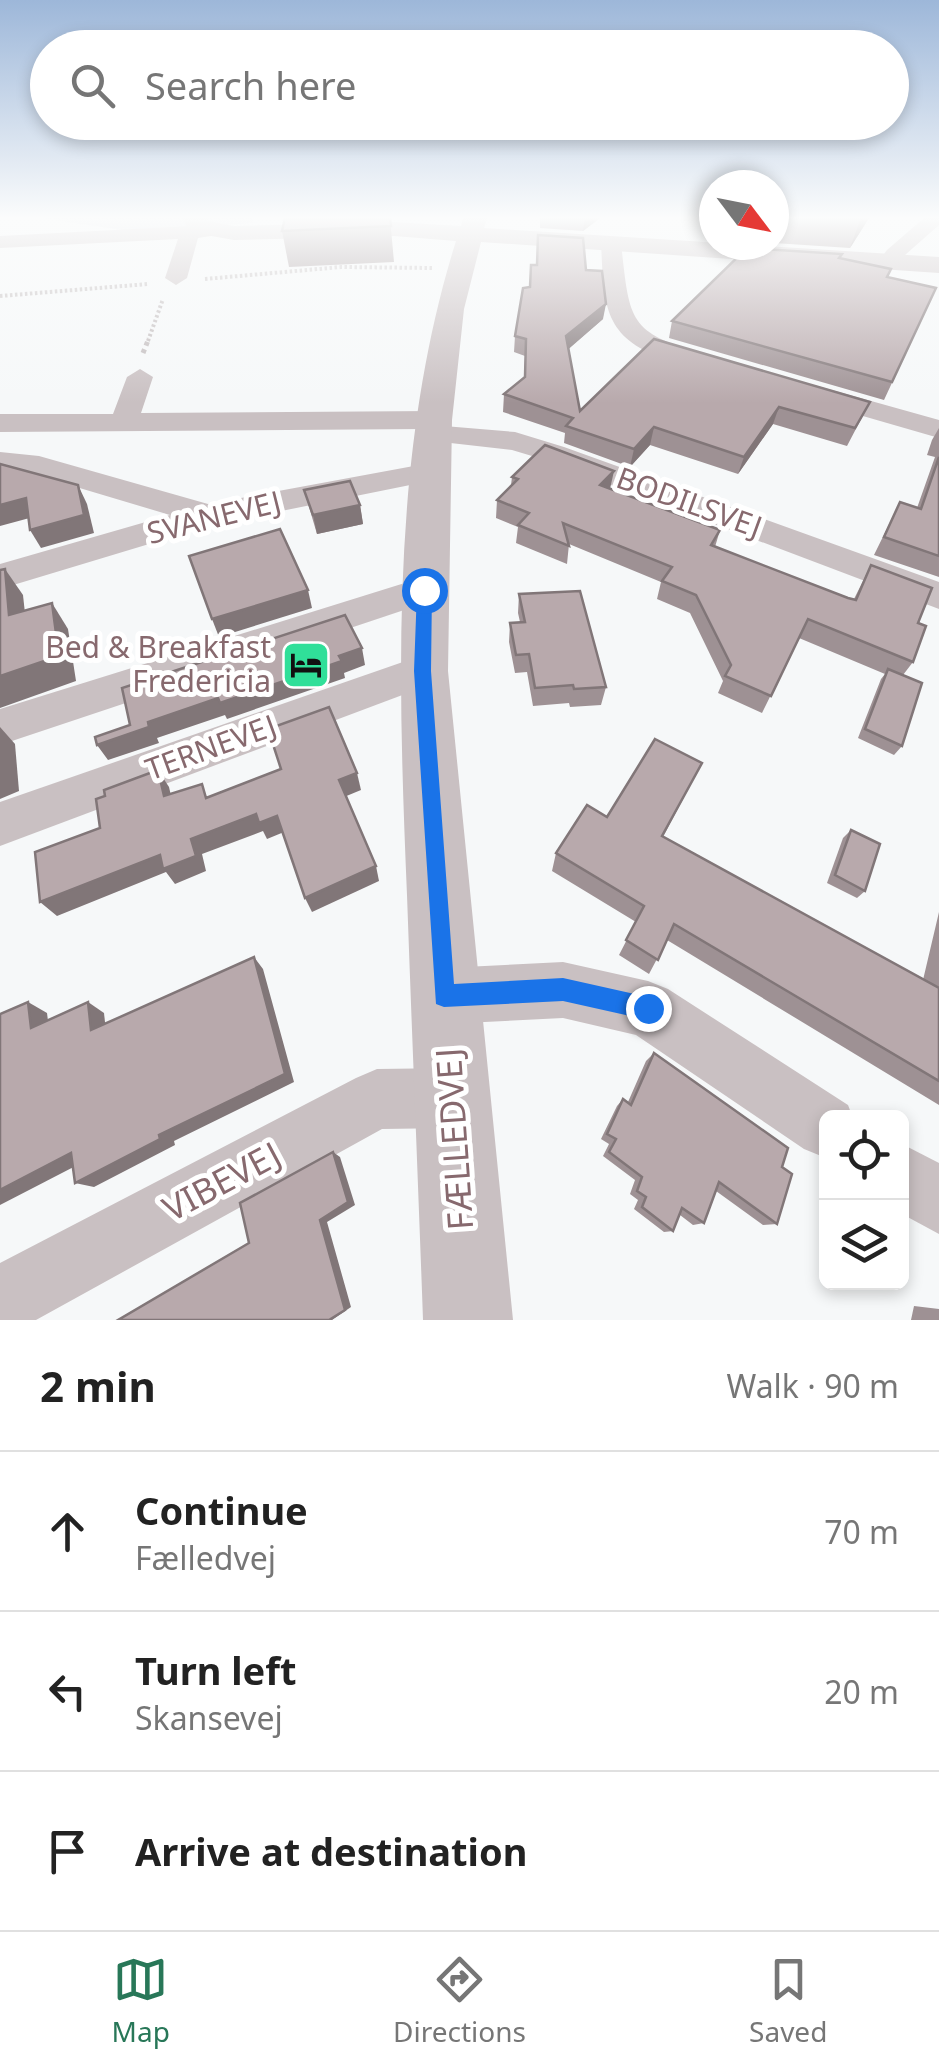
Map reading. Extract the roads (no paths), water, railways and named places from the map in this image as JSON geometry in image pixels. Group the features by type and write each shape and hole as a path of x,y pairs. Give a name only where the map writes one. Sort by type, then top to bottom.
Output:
{"street":[{"name":"FÆLLEDVEJ","path":"460,280 433,442 422,671 468,1320"},
{"path":"614,280 618,317 627,330 667,352 723,368"},
{"path":"124,422 140,377"},
{"path":"798,389 939,429"},
{"path":"0,424 124,422 433,442"},
{"name":"BODILSVEJ","path":"433,442 489,437 553,453 939,596"},
{"name":"SVANEVEJ","path":"0,577 433,442"},
{"path":"0,461 28,463 207,515"},
{"path":"0,727 424,590"},
{"name":"TERNEVEJ","path":"0,824 422,671"},
{"path":"444,996 563,990 648,1008 819,1122"},
{"name":"VIBEVEJ","path":"0,1301 376,1099 454,1098"},
{"path":"909,1181 939,1201"}],"place":[{"name":"Bed & Breakfast Fredericia","path":"306,665"}]}
